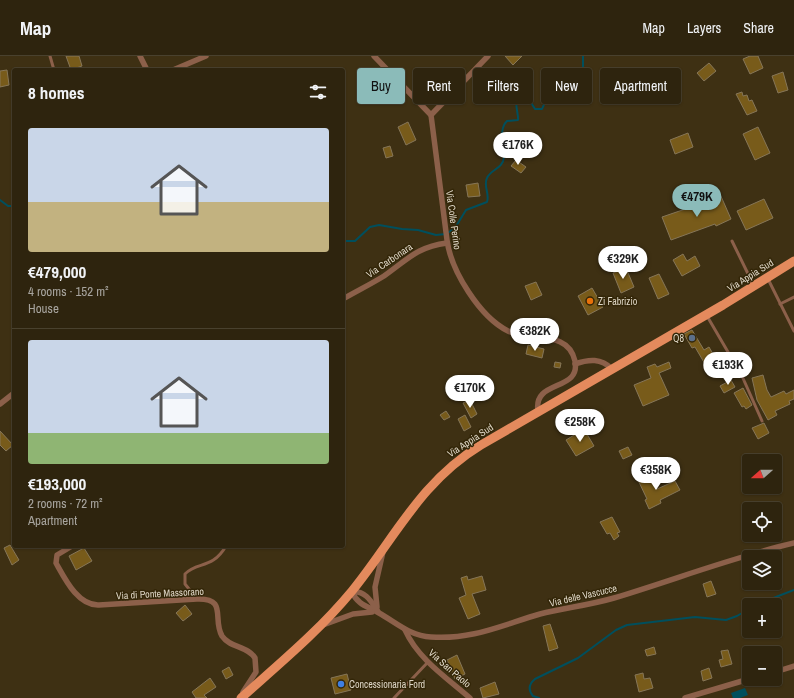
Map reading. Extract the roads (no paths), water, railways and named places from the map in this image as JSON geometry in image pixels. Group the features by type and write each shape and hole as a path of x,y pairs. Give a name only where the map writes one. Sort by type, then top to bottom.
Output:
{"main road":[{"name":"Via Appia Sud","path":"239,698 323,625 352,592 384,551 412,508 444,471 475,448 706,315 794,261"}],"street":[{"path":"140,56 146,68"},
{"path":"178,68 206,56"},
{"path":"374,56 431,115 488,56"},
{"name":"Via Colle Perino","path":"431,115 447,242 452,260 463,282 477,303 493,321 516,335 559,341 570,351 575,364"},
{"name":"Via Carbonara","path":"345,298 380,278 423,248 447,242"},
{"path":"538,411 537,403 540,396 546,391 568,380 573,373 575,364 596,360 604,362 612,369"},
{"path":"0,404 12,395"},
{"name":"Via delle Vascucce","path":"352,592 359,603 379,613 405,630 431,637 477,634 540,614 616,598 756,553 794,543"},
{"name":"Via di Ponte Massorano","path":"68,548 58,554 55,561 80,598 86,603 99,605 197,598 206,599 214,603 218,610 220,631 225,639 231,644 250,652 255,658 256,672 239,698"},
{"path":"323,625 357,613 379,613 375,597 375,587 384,551"},
{"name":"Via delle Vascucce","path":"352,592 364,594 379,613"},
{"name":"Via San Paolo","path":"405,630 414,646 428,662 470,698"},
{"path":"782,670 794,666"},
{"path":"685,698 742,681"}],"lane":[{"path":"50,56 53,68"},
{"path":"732,241 753,286"},
{"path":"767,278 794,331"},
{"path":"780,304 794,297"},
{"path":"706,315 739,372 762,421"},
{"path":"197,598 185,584 185,574 211,562 224,548"},
{"path":"394,698 428,662"}],"water":[{"path":"745,688 748,695 740,698 733,698 731,693"}],"waterway":[{"path":"345,241 355,241 370,227 379,225 418,230 436,235 446,234 455,228 466,210 487,202 488,196 486,181 489,175 499,167 503,161 504,153 502,134 504,125 507,121 518,120 516,100 520,94 525,93 535,109 542,109 545,101 543,84 544,76 551,72 568,78 576,78 583,70 583,56"},
{"path":"0,200 8,206 12,206"},
{"path":"773,598 794,590"},
{"path":"539,698 531,694 530,685 535,679 578,658 616,630 627,625 695,617 726,620 742,613"}],"place":[{"name":"Zi Fabrizio","path":"590,301"},
{"name":"Q8","path":"692,338"},
{"name":"Concessionaria Ford","path":"341,684"}]}
